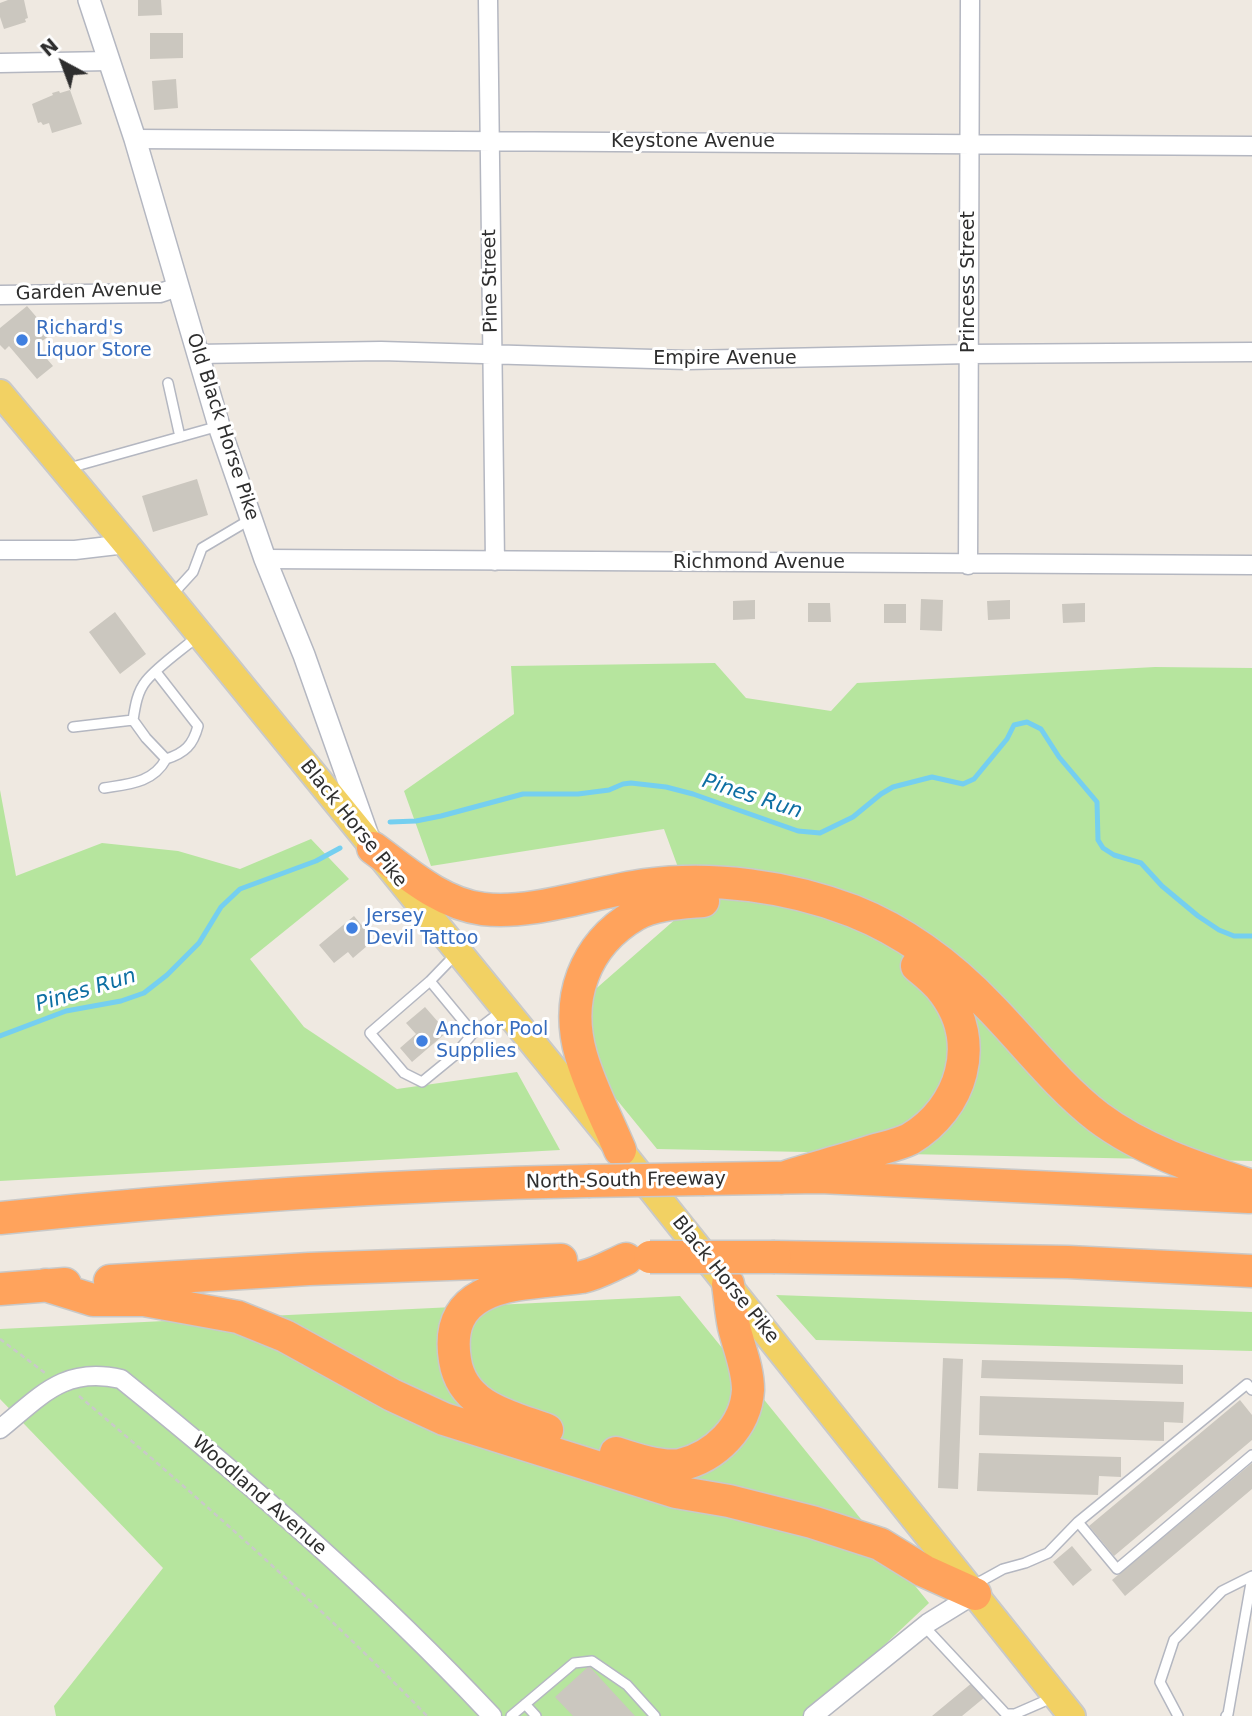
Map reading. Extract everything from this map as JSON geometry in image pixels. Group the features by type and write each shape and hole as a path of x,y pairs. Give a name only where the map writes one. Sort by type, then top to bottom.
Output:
{"highway":[{"path":"373,848 443,896 482,909 518,909 645,885 706,881 802,895 853,911 898,932 945,964 989,1005 1070,1094 1099,1118 1133,1140 1208,1172 1252,1186"},
{"path":"620,1150 581,1055 575,1018 577,988 589,961 611,934 636,914 666,905 704,901 757,906 824,921 877,942 916,965 945,993 955,1011 964,1050 962,1072 955,1092 932,1124 907,1140 782,1178"},
{"name":"North-South Freeway","path":"0,1217 265,1195 588,1181 705,1179 782,1178 1011,1185 1252,1197"},
{"path":"0,1289 309,1269 638,1258 775,1257 1068,1262 1252,1271"},
{"path":"638,1258 585,1276 525,1282 480,1295 467,1307 453,1340 459,1378 474,1398 492,1411 628,1457 677,1465 699,1458 727,1439 744,1412 748,1390 745,1362 734,1326 728,1284"},
{"path":"45,1285 93,1300 144,1300 239,1317 285,1336 393,1395 444,1419 676,1492 729,1501 812,1522 880,1545 924,1570 972,1591"}],"main road":[{"name":"Black Horse Pike","path":"0,393 620,1150 1064,1706"}],"street":[{"name":"Old Black Horse Pike","path":"89,0 135,139 219,426 265,559 373,848"},
{"name":"Pine Street","path":"488,0 495,561"},
{"name":"Princess Street","path":"968,565 970,0"},
{"path":"0,63 109,61"},
{"name":"Keystone Avenue","path":"135,139 1252,146"},
{"name":"Garden Avenue","path":"0,295 160,293 178,287"},
{"name":"Empire Avenue","path":"197,354 381,351 687,360 1252,352"},
{"path":"0,550 75,550 126,544"},
{"name":"Richmond Avenue","path":"265,559 1252,565"},
{"name":"Woodland Avenue","path":"0,1429 60,1383 76,1377 101,1375 121,1380 229,1466 429,1649 492,1716"},
{"path":"813,1716 924,1626 972,1591"}],"lane":[{"path":"169,383 180,437"},
{"path":"64,469 219,426"},
{"path":"170,598 193,572 202,548 253,518"},
{"path":"166,759 146,738 134,720 136,702 145,682 200,635"},
{"path":"104,788 142,782 160,770 166,759 181,754 193,742 198,726 156,672"},
{"path":"73,727 134,720"},
{"path":"458,952 430,981 370,1033 404,1073 422,1082 455,1055 473,1033 504,1009"},
{"path":"430,981 473,1033"},
{"path":"972,1591 1003,1569 1048,1553 1078,1522 1247,1384 1252,1390"},
{"path":"1078,1522 1117,1569 1252,1455"},
{"path":"1178,1716 1160,1682 1174,1640 1222,1591 1252,1577"},
{"path":"1226,1716 1252,1577"},
{"path":"924,1626 1006,1714 1064,1706"},
{"path":"510,1716 574,1663 592,1661 627,1685 655,1716"},
{"path":"525,1704 536,1716"}],"path":[{"path":"0,1339 40,1370 79,1395 182,1484 389,1676 427,1716"}],"green space":[{"path":"715,663 746,698 831,711 857,683 1155,667 1252,668 1252,1161 657,1149 560,1030 583,1000 678,917 679,870 664,829 431,866 404,791 514,714 511,666"},
{"path":"0,790 16,876 102,843 178,851 240,869 311,839 349,879 250,959 304,1027 397,1089 517,1072 560,1150 0,1181"},
{"path":"776,1295 1252,1312 1252,1351 816,1340"},
{"path":"680,1296 929,1603 809,1716 56,1716 54,1706 163,1568 0,1399 0,1329"}],"building":[{"path":"24,0 28,18 25,19 26,22 4,29 0,17 0,3"},
{"path":"138,0 161,0 162,15 138,16"},
{"path":"150,33 183,33 183,58 150,59"},
{"path":"176,79 178,108 154,110 152,81"},
{"path":"70,90 82,124 52,133 49,123 38,123 32,104 53,95 52,93"},
{"name":"Richard's Liquor Store","path":"27,306 51,334 36,346 53,366 37,379 9,346 5,350 0,345 0,328"},
{"path":"197,479 208,515 153,532 142,496"},
{"path":"921,599 943,600 942,631 920,630"},
{"path":"755,600 755,619 733,620 733,601"},
{"path":"1010,600 1010,619 988,620 987,601"},
{"path":"808,603 830,603 831,622 808,622"},
{"path":"1085,603 1085,622 1063,623 1062,604"},
{"path":"884,604 906,604 906,623 884,623"},
{"path":"115,612 146,654 120,674 89,632"},
{"name":"Jersey Devil Tattoo","path":"354,916 374,940 353,958 348,952 334,963 319,945"},
{"name":"Anchor Pool Supplies","path":"425,1007 447,1032 412,1062 400,1048 416,1034 406,1023"},
{"path":"943,1358 963,1359 958,1489 938,1488"},
{"path":"982,1360 1183,1365 1183,1384 981,1378"},
{"path":"980,1396 1184,1402 1183,1423 1164,1422 1164,1441 979,1435"},
{"path":"1240,1400 1252,1415 1252,1440 1114,1556 1089,1526"},
{"path":"979,1453 1121,1457 1121,1477 1099,1476 1098,1495 977,1491"},
{"path":"1252,1463 1252,1489 1125,1596 1112,1580"},
{"path":"1072,1546 1092,1570 1073,1586 1053,1562"},
{"path":"589,1666 635,1716 573,1716 555,1697"},
{"path":"973,1682 985,1697 962,1716 932,1716"}],"waterway":[{"name":"Pines Run","path":"390,822 441,816 523,794 578,794 609,790 631,783 666,787 693,794 798,831 820,833 853,817 893,787 932,777 963,784 974,779 1007,739 1014,725 1027,722 1041,729 1059,757 1097,802 1098,840 1103,848 1114,855 1141,863 1162,886 1219,930 1234,936 1252,936"},
{"name":"Pines Run","path":"0,1036 66,1011 121,1001 144,993 167,975 199,943 221,907 240,889 316,861 340,848"}],"place":[{"name":"Richard's Liquor Store","path":"22,340"},
{"name":"Jersey Devil Tattoo","path":"352,928"},
{"name":"Anchor Pool Supplies","path":"422,1041"}]}
